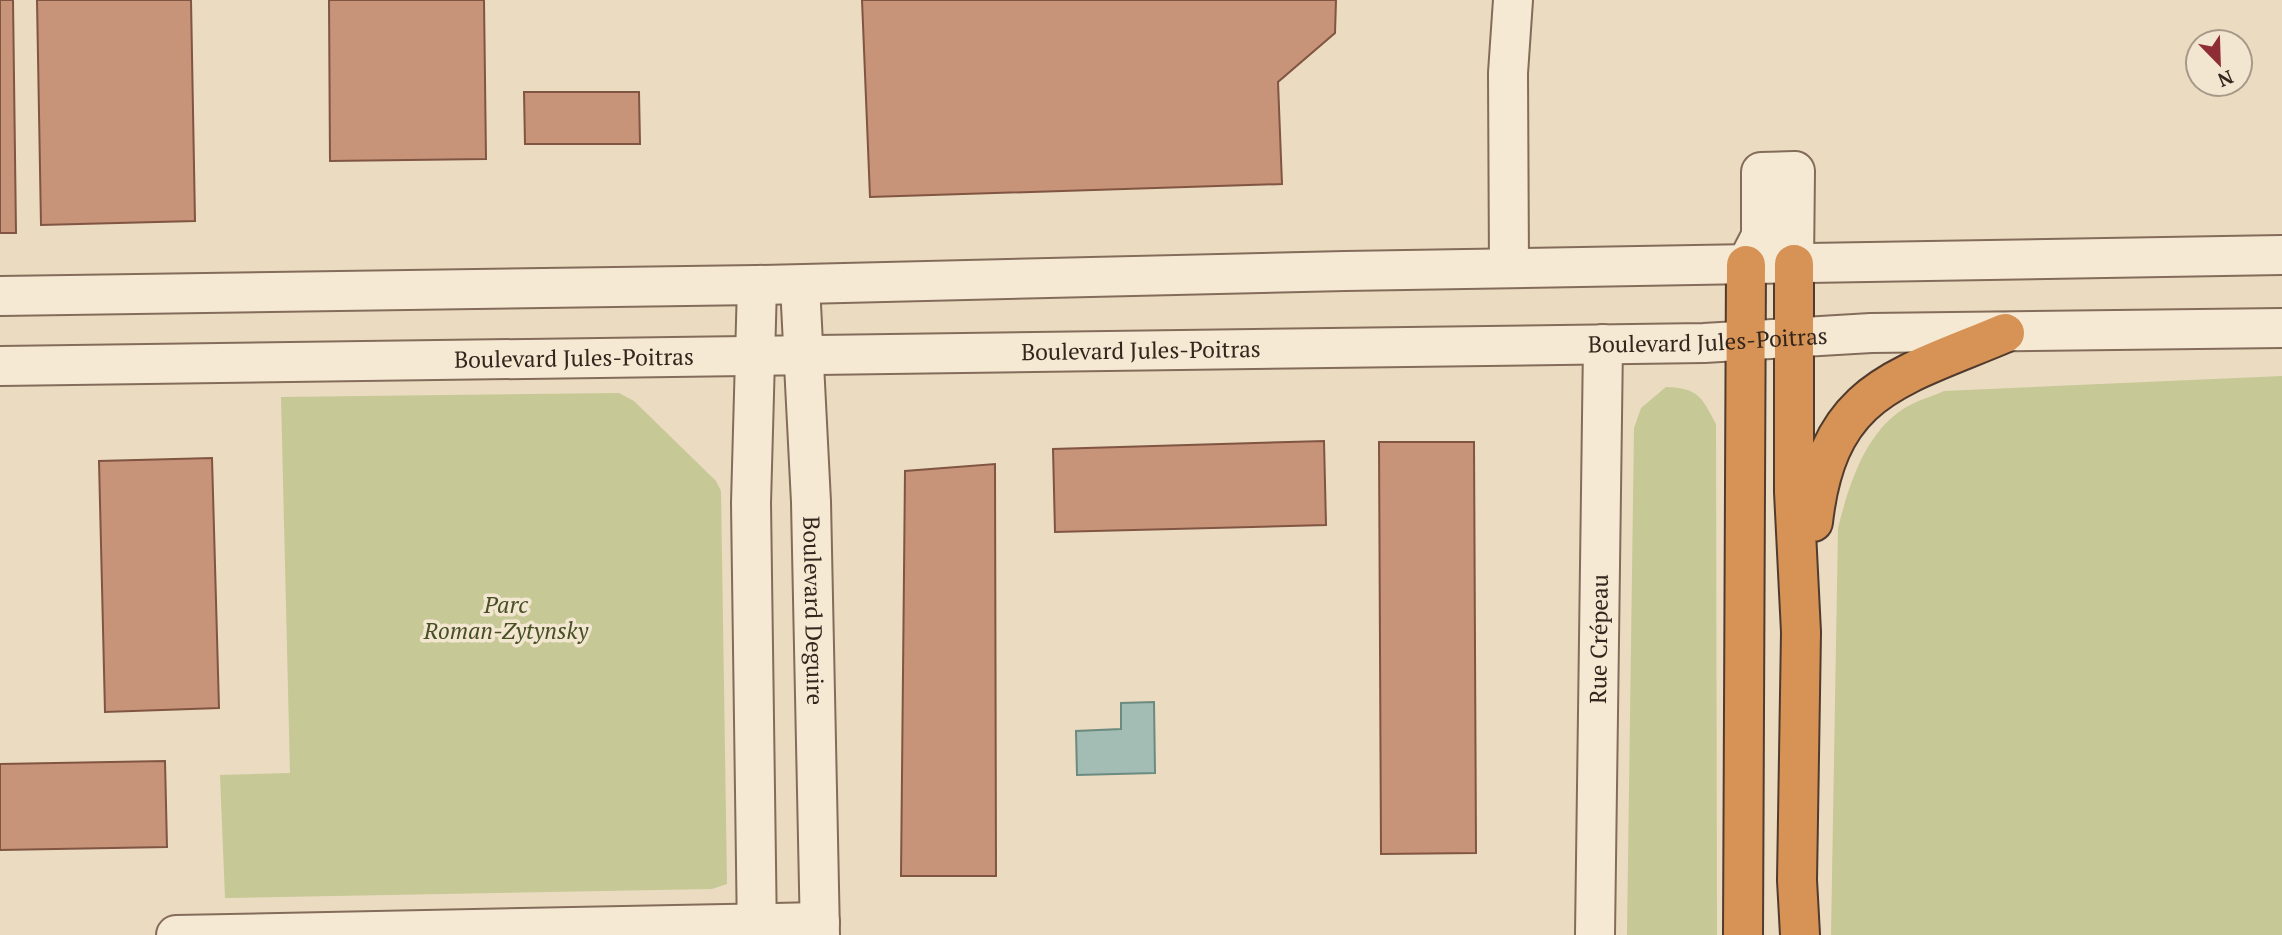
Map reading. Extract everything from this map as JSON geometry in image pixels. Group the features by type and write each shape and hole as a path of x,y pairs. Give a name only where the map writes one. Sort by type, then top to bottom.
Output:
{"highway":[{"path":"1794,264 1794,492 1801,632 1797,880 1800,935"},
{"path":"1743,935 1746,265"},
{"path":"1801,632 1819,475 1843,426 1857,408 1895,381 2005,333"}],"street":[{"path":"1509,268 1508,73 1513,0"},
{"path":"1746,265 1761,236 1761,172 1795,171 1794,264"},
{"path":"0,296 800,285 1509,268 2282,255"},
{"path":"756,929 751,503 757,285"},
{"name":"Boulevard Deguire","path":"800,285 811,502 820,929"},
{"name":"Boulevard Jules-Poitras","path":"0,366 755,358 1745,342 1794,336 2282,328"},
{"name":"Rue Crépeau","path":"1595,935 1603,344"},
{"path":"176,935 820,929"}],"green space":[{"path":"2282,376 2282,935 1831,935 1838,528 1853,478 1878,433 1903,409 1944,391"},
{"path":"1666,387 1685,389 1698,396 1716,424 1717,935 1627,935 1634,428 1641,408"},
{"name":"Parc Roman-Zytynsky","path":"619,393 634,401 716,481 721,491 727,884 712,889 225,898 220,775 290,773 281,397"}],"water":[{"path":"1154,702 1155,773 1077,775 1076,731 1121,729 1121,703"}],"building":[{"path":"0,0 13,0 16,233 0,233"},
{"path":"37,0 191,0 195,221 41,225"},
{"path":"329,0 484,0 486,159 330,161"},
{"path":"862,0 1336,0 1335,33 1278,82 1282,184 870,197"},
{"path":"524,92 639,92 640,144 525,144"},
{"path":"1324,441 1326,525 1055,532 1053,449"},
{"path":"1379,442 1474,442 1476,853 1381,854"},
{"path":"212,458 219,708 105,712 99,461"},
{"path":"995,464 996,876 901,876 905,471"},
{"path":"165,761 167,847 0,850 0,764"}]}
